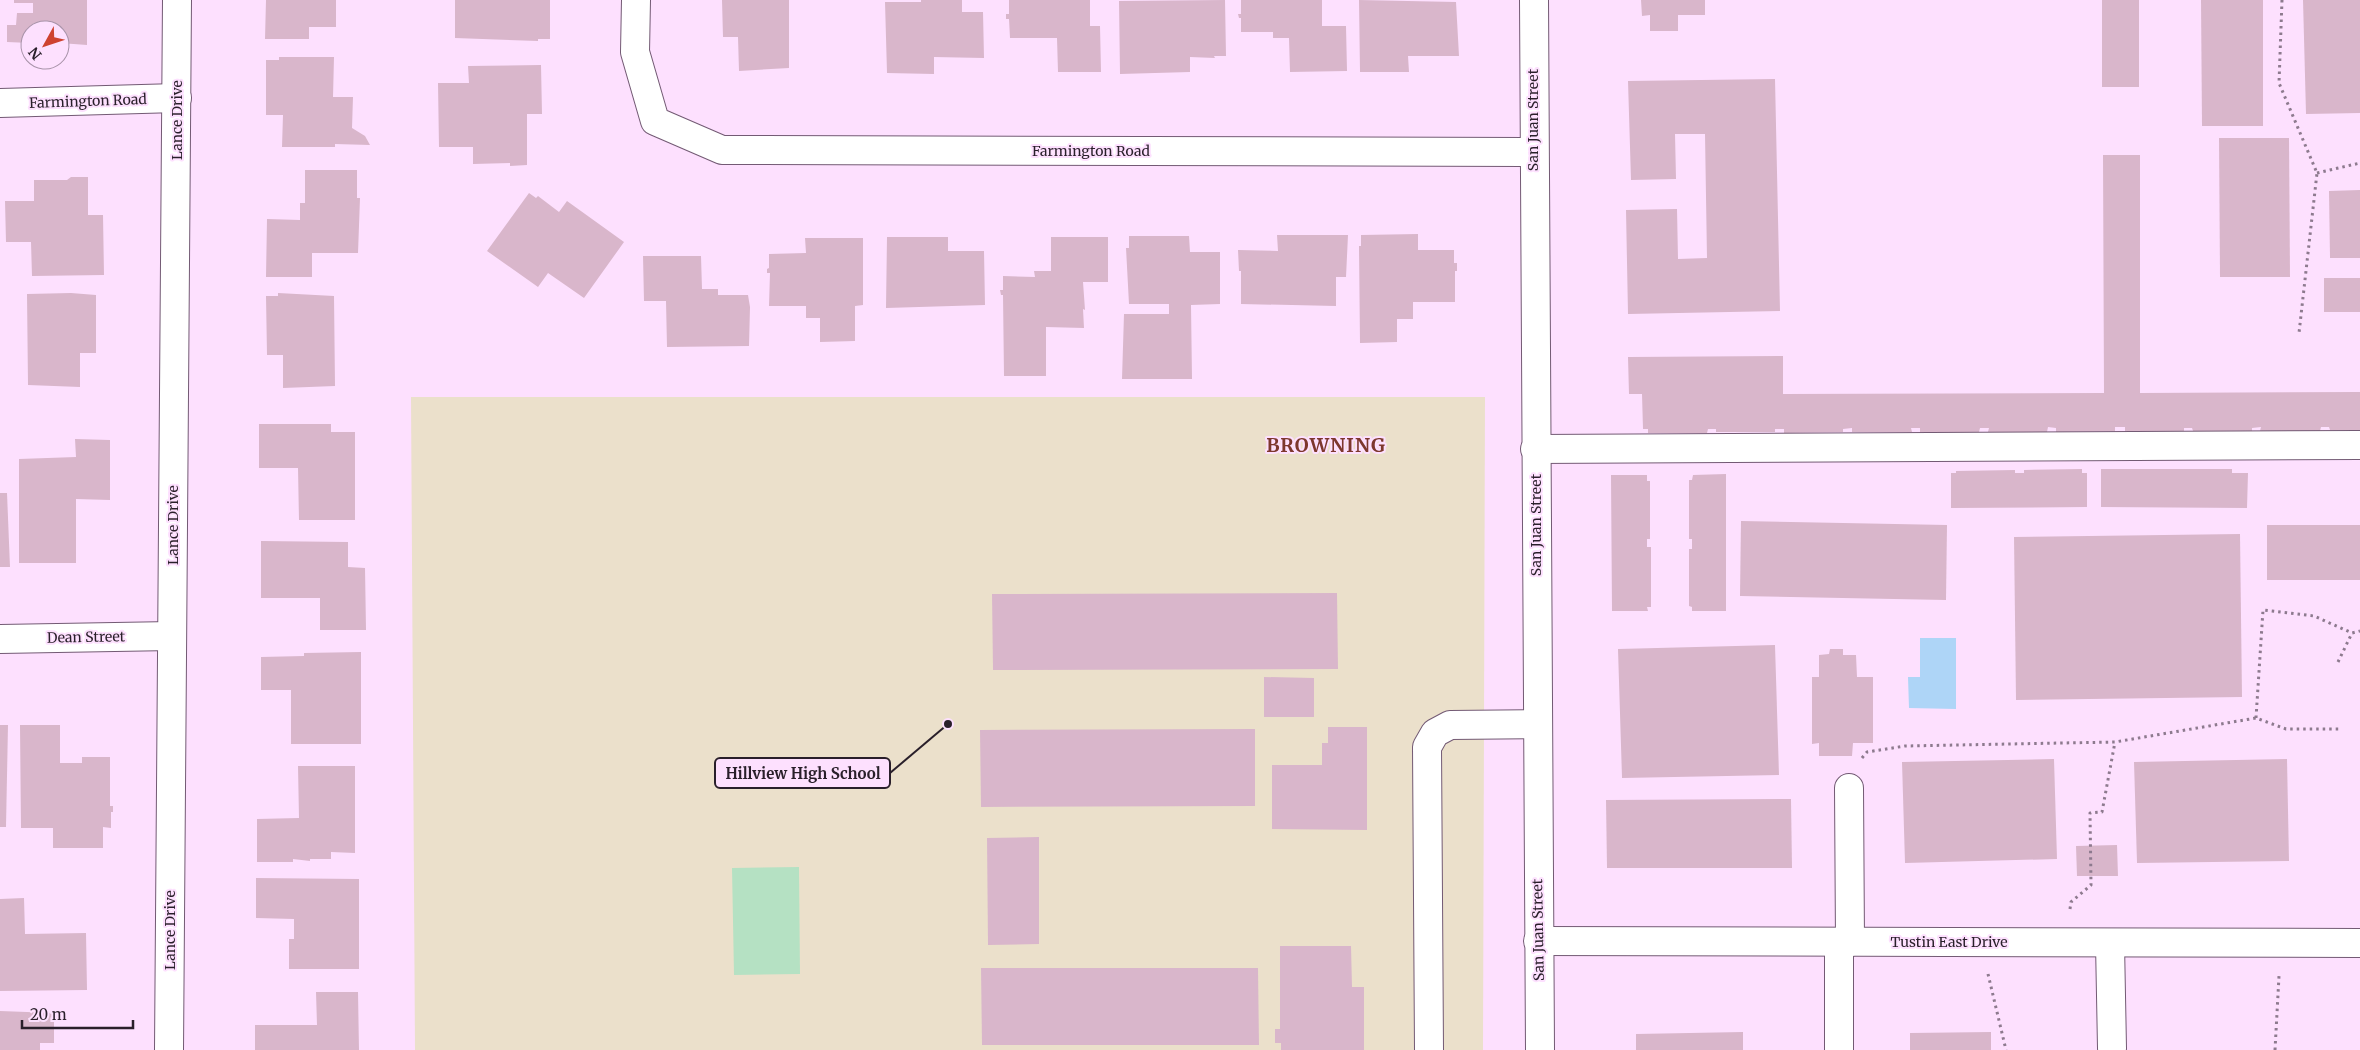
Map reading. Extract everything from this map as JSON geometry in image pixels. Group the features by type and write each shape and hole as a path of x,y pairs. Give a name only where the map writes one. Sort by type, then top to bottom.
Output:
{"street":[{"name":"Lance Drive","path":"169,1050 177,0"},
{"name":"Farmington Road","path":"636,0 636,52 655,121 722,150 1533,152"},
{"name":"San Juan Street","path":"1534,0 1533,152 1540,1050"},
{"name":"Farmington Road","path":"0,103 177,98"},
{"path":"1535,448 2360,446"},
{"name":"Dean Street","path":"0,639 172,636"},
{"path":"1429,1050 1427,747 1435,733 1450,725 1537,724"},
{"path":"1839,1050 1845,942 1849,788"},
{"name":"Tustin East Drive","path":"1538,941 2360,943"},
{"path":"2110,942 2112,1048"}],"path":[{"path":"2282,0 2278,83 2316,173 2299,333"},
{"path":"2316,173 2360,163"},
{"path":"2256,718 2263,610 2314,616 2352,633 2360,631"},
{"path":"2338,662 2352,633"},
{"path":"1849,788 1856,766 1867,752 1905,746 2115,742 2256,718 2286,729 2339,729"},
{"path":"2068,942 2071,902 2091,884 2090,813 2102,812 2115,742"},
{"path":"1981,942 2006,1050"},
{"path":"2275,1050 2281,943"}],"shaded area":[{"path":"411,397 1485,397 1483,1050 415,1050"}],"green space":[{"path":"799,867 800,974 734,975 732,868"}],"water":[{"path":"1920,638 1956,638 1956,709 1909,708 1908,677 1920,677"}],"building":[{"path":"14,0 87,0 87,45 70,44 70,20 20,20 20,43 7,42 7,25 16,25 17,13 33,13 33,3 14,3"},
{"path":"266,0 336,0 336,27 309,27 309,39 265,39"},
{"path":"455,0 550,0 550,39 538,39 538,41 455,38"},
{"path":"722,0 789,0 789,68 739,71 738,37 723,37"},
{"path":"921,0 962,0 962,12 983,12 984,58 934,57 934,74 887,73 885,2 921,2"},
{"path":"1009,0 1090,0 1090,26 1100,26 1101,72 1058,72 1057,38 1010,38 1009,19 1006,19 1006,14 1009,14"},
{"path":"1225,0 1226,56 1214,56 1215,58 1190,57 1190,72 1120,74 1119,1"},
{"path":"1241,0 1322,0 1322,26 1346,26 1347,71 1290,72 1289,38 1273,38 1273,32 1241,32 1241,18 1239,18 1238,14 1241,14"},
{"path":"1359,0 1456,2 1459,56 1408,56 1409,72 1360,72"},
{"path":"1641,0 1705,0 1705,15 1678,15 1678,31 1650,31 1650,15 1642,16"},
{"path":"2102,0 2139,0 2139,87 2102,87"},
{"path":"2201,0 2263,0 2263,126 2202,126"},
{"path":"2303,0 2360,0 2360,113 2306,114"},
{"path":"279,57 334,57 333,97 353,97 352,128 365,136 370,145 335,144 335,147 282,147 283,115 266,115 266,60 279,60"},
{"path":"541,65 542,114 527,114 527,165 510,166 510,163 473,164 473,147 439,147 438,83 469,83 468,66"},
{"path":"1775,79 1780,311 1628,314 1626,210 1677,209 1678,259 1707,258 1705,134 1675,134 1676,179 1631,180 1628,81"},
{"path":"2219,138 2289,138 2290,277 2220,277"},
{"path":"2103,155 2140,155 2140,393 2360,392 2360,430 2330,430 2329,427 2321,427 2320,431 2260,431 2261,427 2252,428 2252,431 2193,431 2192,428 2184,428 2184,431 2125,431 2125,427 2115,427 2115,431 2056,432 2056,428 2048,427 2047,432 1988,432 1989,428 1980,428 1979,432 1920,432 1920,428 1911,428 1912,432 1852,432 1852,428 1843,429 1843,432 1784,433 1784,429 1775,429 1775,432 1716,432 1716,429 1708,429 1707,433 1648,433 1648,429 1643,429 1642,394 1629,394 1628,357 1783,356 1783,394 2104,393"},
{"path":"305,170 357,170 357,198 360,198 358,253 312,253 312,277 266,277 267,219 300,220 300,203 305,203"},
{"path":"71,177 88,177 88,215 103,215 104,275 32,276 31,242 6,242 5,201 34,201 34,180 67,180"},
{"path":"2360,190 2360,258 2330,258 2329,191"},
{"path":"529,193 536,198 538,196 559,212 567,201 624,242 584,298 548,273 538,287 487,251"},
{"path":"1418,234 1418,250 1454,250 1454,263 1457,263 1457,271 1455,271 1455,302 1413,302 1413,319 1397,319 1397,342 1360,343 1359,246 1361,246 1361,235"},
{"path":"1277,235 1348,235 1346,277 1336,277 1336,306 1241,304 1241,271 1239,271 1238,250 1278,251"},
{"path":"1129,236 1189,236 1190,252 1220,252 1220,304 1191,305 1192,379 1122,379 1124,314 1169,314 1169,304 1129,304 1126,248 1129,248"},
{"path":"887,237 948,237 948,251 984,251 985,305 886,308"},
{"path":"1051,237 1108,237 1108,282 1083,282 1084,328 1046,327 1046,376 1004,376 1003,295 1001,295 1000,290 1003,290 1003,276 1035,277 1034,271 1051,271"},
{"path":"805,238 863,238 863,305 855,306 855,341 820,342 820,318 806,318 806,306 769,306 770,273 767,273 767,269 769,268 769,254 806,253"},
{"path":"643,256 701,256 702,289 718,289 718,295 748,295 750,307 749,346 667,347 666,301 644,301"},
{"path":"2324,278 2360,278 2360,312 2324,312"},
{"path":"71,293 96,295 96,353 80,353 80,387 28,385 27,294"},
{"path":"278,293 334,296 335,386 283,388 283,355 267,355 266,296 278,296"},
{"path":"259,424 331,424 331,432 355,432 355,520 299,520 298,468 259,468"},
{"path":"75,439 110,440 110,500 76,499 76,563 19,563 19,459 76,457"},
{"path":"2082,469 2082,473 2087,473 2087,507 1951,508 1951,473 1956,473 1956,471 2015,470 2015,473 2024,473 2024,470"},
{"path":"2101,469 2232,469 2232,473 2248,473 2247,508 2101,507"},
{"path":"1726,474 1726,611 1692,611 1692,607 1689,606 1689,549 1692,549 1692,539 1689,539 1689,480 1692,480 1693,475"},
{"path":"1611,475 1647,475 1647,481 1650,481 1650,539 1647,539 1647,547 1651,547 1651,607 1647,607 1648,611 1612,611"},
{"path":"0,493 7,493 10,567 0,567"},
{"path":"1741,521 1947,525 1946,600 1740,596"},
{"path":"2267,525 2360,525 2360,580 2267,580"},
{"path":"2240,534 2242,697 2016,700 2014,537"},
{"path":"261,541 348,542 348,567 365,568 366,630 320,630 320,598 261,598"},
{"path":"1337,593 1338,669 993,670 992,594"},
{"path":"1775,645 1779,775 1622,778 1618,649"},
{"path":"1830,649 1843,649 1843,655 1856,655 1857,677 1873,677 1873,743 1853,743 1852,756 1819,756 1819,743 1812,744 1812,677 1819,677 1819,655 1829,654"},
{"path":"361,652 361,744 291,744 291,690 261,690 261,657 304,656 304,653"},
{"path":"1264,677 1314,678 1314,717 1264,717"},
{"path":"0,725 8,725 6,827 0,827"},
{"path":"20,725 60,725 60,763 82,763 82,757 110,757 110,806 113,806 113,812 111,812 111,828 103,827 103,848 53,848 53,828 21,828"},
{"path":"1328,727 1367,727 1367,830 1272,829 1272,765 1322,765 1322,743 1328,743"},
{"path":"1255,729 1255,806 981,807 980,730"},
{"path":"2054,759 2057,859 1905,863 1902,762"},
{"path":"2287,759 2289,861 2137,863 2134,762"},
{"path":"298,766 355,766 355,853 331,852 331,859 310,859 310,861 293,859 293,862 257,862 257,819 299,818"},
{"path":"1791,799 1792,868 1607,868 1606,800"},
{"path":"1039,837 1039,944 988,945 987,838"},
{"path":"2117,845 2118,876 2077,876 2076,846"},
{"path":"256,878 359,879 359,969 289,969 289,939 294,939 294,919 256,918"},
{"path":"24,898 25,934 86,933 87,990 0,991 0,899"},
{"path":"1280,946 1351,946 1352,987 1364,987 1364,1050 1281,1050 1281,1043 1275,1043 1275,1029 1280,1029"},
{"path":"981,968 1258,968 1259,1045 982,1045"},
{"path":"316,992 358,992 359,1050 255,1050 255,1025 317,1025"},
{"path":"0,1011 54,1013 54,1043 40,1043 40,1050 0,1050"},
{"path":"1743,1032 1743,1050 1636,1050 1636,1034"},
{"path":"1991,1032 1991,1050 1910,1050 1910,1033"}],"place":[{"name":"Hillview High School","path":"948,724"}],"district":[{"name":"BROWNING","path":"1326,445"}]}
